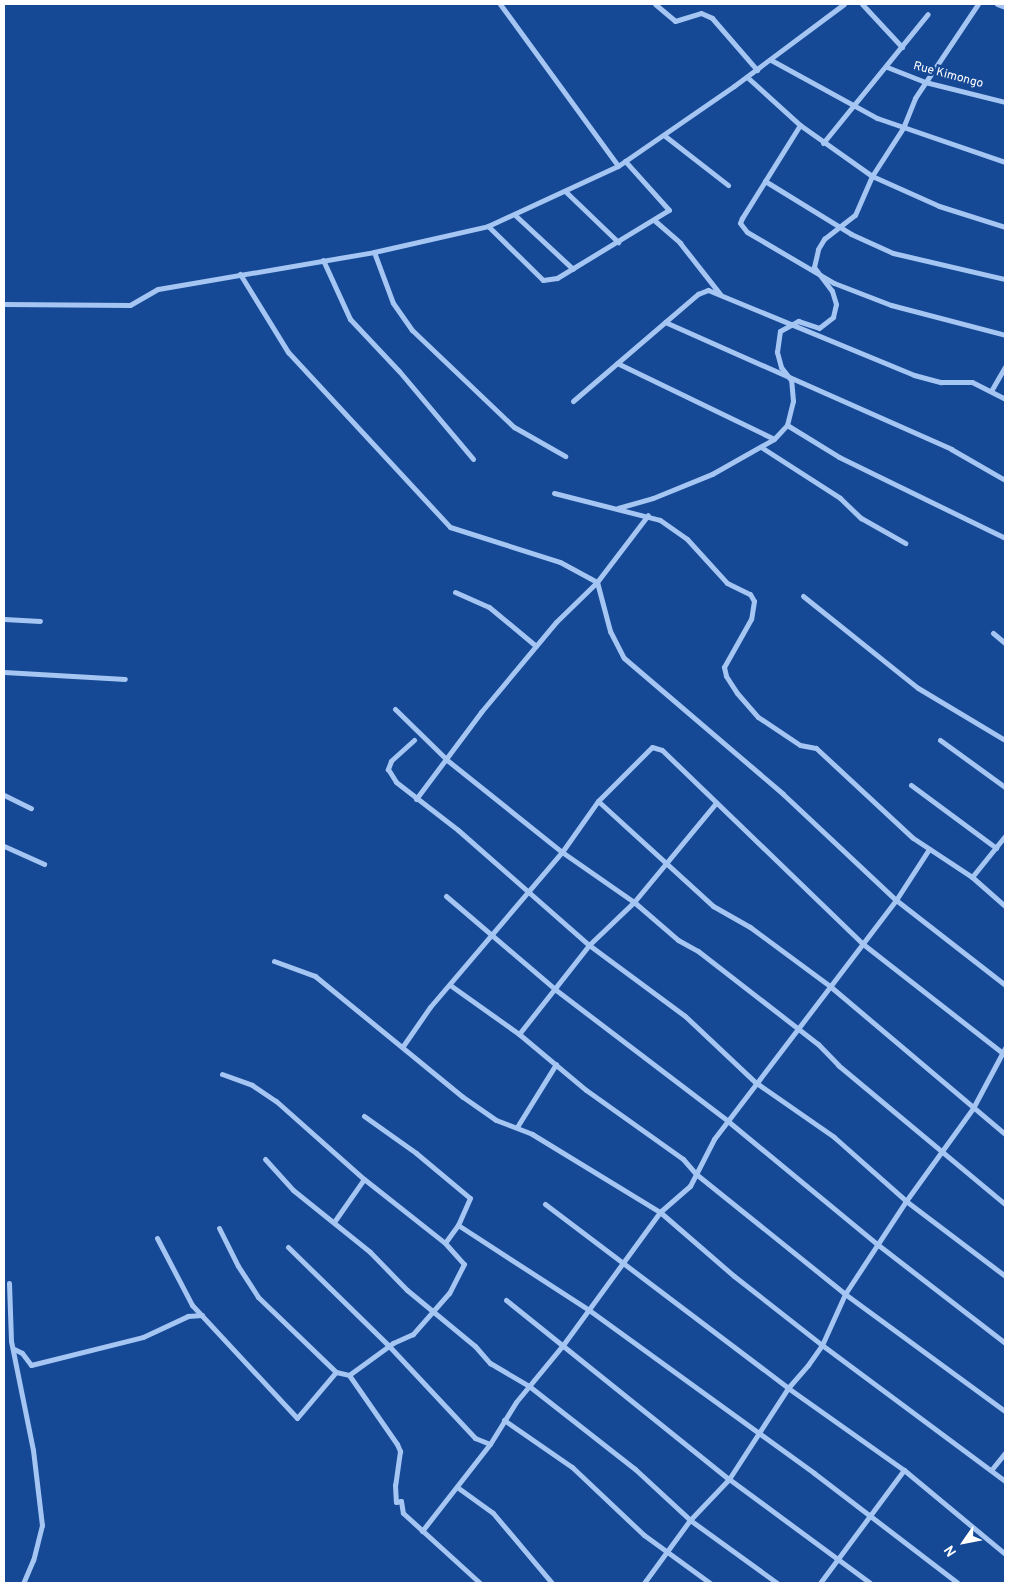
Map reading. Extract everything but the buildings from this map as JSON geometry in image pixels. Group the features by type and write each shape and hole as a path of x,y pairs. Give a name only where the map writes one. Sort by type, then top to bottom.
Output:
{"street":[{"path":"500,4 618,166"},
{"path":"655,4 675,21 701,14 712,18 757,70"},
{"path":"4,304 130,305 158,289 374,252 488,226 618,166 665,136 771,60 844,4"},
{"path":"862,4 902,47"},
{"path":"616,509 653,498 712,474 774,439 787,425 794,401 791,380 781,367 777,340 780,331 790,323 798,321 819,328 833,318 836,304 832,290 817,274 815,258 818,248 824,239 855,215 872,176 903,128 914,98 978,4"},
{"path":"997,4 1005,7"},
{"path":"823,142 852,104 887,67 928,14"},
{"path":"771,60 852,104 903,128 1005,162"},
{"name":"Rue Kimongo","path":"887,67 926,82 1005,102"},
{"path":"747,77 800,125 872,176 939,206 1005,227"},
{"path":"800,125 740,223 747,232 817,274 891,305 1005,334"},
{"path":"665,136 728,186"},
{"path":"488,226 542,280 552,280 669,210 668,206 625,161"},
{"path":"765,181 841,226 893,253 1005,279"},
{"path":"566,191 618,242"},
{"path":"515,215 573,269"},
{"path":"654,220 680,243 720,294"},
{"path":"374,252 393,302 412,330 514,427 565,456"},
{"path":"323,260 350,320 398,370 473,459"},
{"path":"240,274 288,352 450,527 560,562 596,582 610,631 624,658 783,794 896,900 1005,985"},
{"path":"574,401 703,291 720,294 914,375 941,382 972,382 1005,399"},
{"path":"4,299 18,304"},
{"path":"665,322 791,380 951,449 1005,480"},
{"path":"617,363 774,439"},
{"path":"992,391 1005,367"},
{"path":"787,425 839,456 1005,538"},
{"path":"761,447 840,498 861,518 905,543"},
{"path":"554,493 648,515 671,526 727,583 750,594 754,601 751,619 724,667 726,676 737,693 758,717 800,745 816,748 913,838 972,877 1005,906"},
{"path":"416,798 447,760 481,712 536,646 596,582 648,515"},
{"path":"455,592 489,607 536,646"},
{"path":"803,596 918,688 1005,740"},
{"path":"4,619 40,622"},
{"path":"993,633 1005,643"},
{"path":"4,672 125,679"},
{"path":"395,709 447,760 562,852 634,902 796,1028 1005,1204"},
{"path":"414,740 390,761 388,769 396,782 589,945 685,1016 756,1082 834,1137 906,1201 1005,1276"},
{"path":"940,740 1005,787"},
{"path":"403,1046 430,1007 562,852 598,801 652,747 662,750 863,944 1004,1052 973,1108 906,1201 845,1294 822,1345 788,1388 759,1436 728,1479 690,1520 644,1583"},
{"path":"911,784 996,848"},
{"path":"4,795 31,808"},
{"path":"598,801 665,860 713,906 750,927 831,988 1005,1134"},
{"path":"519,1034 556,990 589,945 634,902 665,860 716,803"},
{"path":"972,877 984,858 996,848 1005,836"},
{"path":"4,846 44,864"},
{"path":"422,1531 490,1444 504,1420 529,1386 563,1346 660,1212 684,1193 696,1174 706,1151 796,1028 831,988 896,900 929,848"},
{"path":"446,896 556,990 729,1122 877,1244 1005,1343"},
{"path":"274,961 315,976 403,1046 463,1098 505,1125 517,1127 660,1212 734,1276 822,1345 930,1427 992,1468 1005,1480"},
{"path":"450,985 519,1034 683,1159 696,1174 845,1294 1005,1411"},
{"path":"517,1127 556,1064"},
{"path":"219,1228 238,1266 258,1297 336,1372 349,1374 389,1346 413,1334 434,1312 464,1268 462,1261 445,1243 364,1179 276,1101 252,1085 222,1074"},
{"path":"364,1116 410,1148 470,1198 458,1225 445,1243"},
{"path":"265,1159 293,1190 334,1222 490,1363 529,1386 635,1469 690,1520 777,1583"},
{"path":"334,1222 364,1179"},
{"path":"545,1204 788,1388 904,1470 1005,1554"},
{"path":"458,1225 589,1310 759,1436 814,1473 868,1517 914,1547 958,1583"},
{"path":"157,1238 183,1292 297,1418 336,1372"},
{"path":"288,1248 389,1346 475,1438 490,1444"},
{"path":"9,1283 17,1380 33,1450 42,1525 33,1560 23,1583"},
{"path":"506,1300 728,1479 798,1532 840,1558 870,1583"},
{"path":"14,1349 31,1365 143,1337 188,1316 202,1315"},
{"path":"349,1374 400,1451 395,1485 396,1502 401,1501 403,1513 480,1583"},
{"path":"504,1420 572,1468 666,1553 710,1583"},
{"path":"992,1468 1005,1453"},
{"path":"820,1583 904,1470"},
{"path":"457,1487 493,1513 552,1583"}]}
